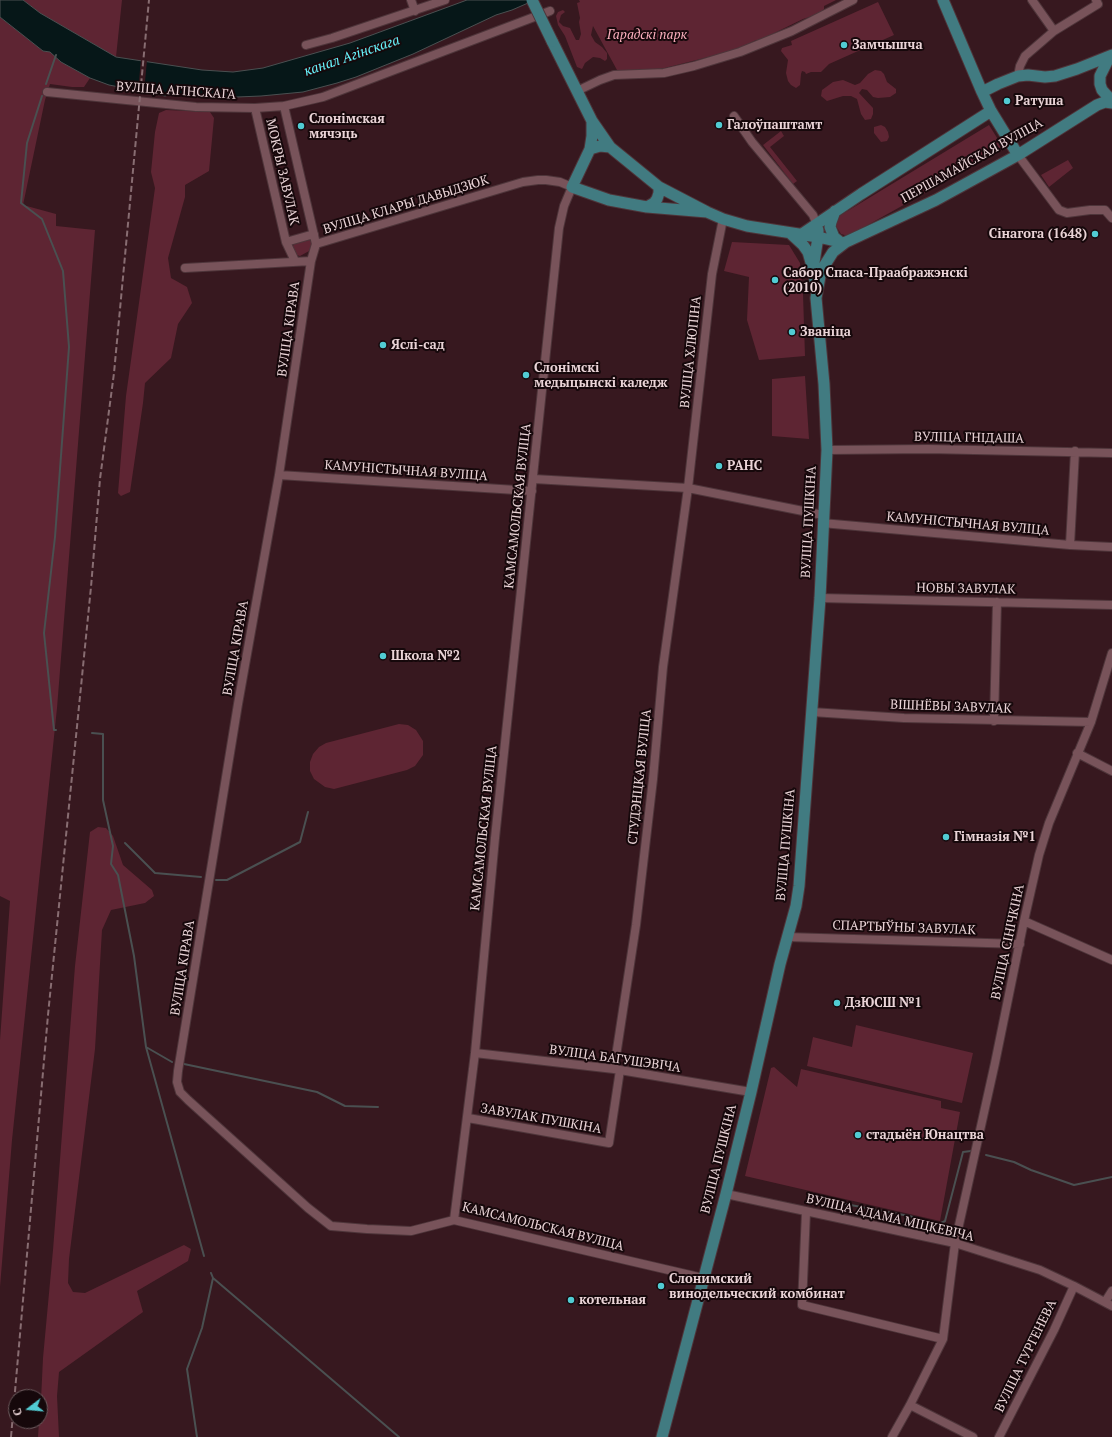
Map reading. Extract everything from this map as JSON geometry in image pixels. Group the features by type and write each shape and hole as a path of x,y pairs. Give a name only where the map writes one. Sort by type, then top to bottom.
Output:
{"main road":[{"path":"532,0 592,121 610,147 659,187 723,219 747,226 802,234 842,242"},
{"path":"943,0 991,111 1018,154"},
{"path":"982,92 1018,76 1055,76 1112,56"},
{"path":"1112,56 1108,60 1100,76 1102,90 1112,102"},
{"name":"ПЕРШАМАЙСКАЯ ВУЛІЦА","path":"842,242 936,200 1018,154 1097,105 1105,102 1112,102"},
{"name":"ПЕРШАМАЙСКАЯ ВУЛІЦА","path":"802,234 835,211 991,111"},
{"path":"592,121 590,149 572,187 609,200 648,207 707,212"},
{"path":"590,149 600,146 610,147"},
{"path":"648,207 657,199 659,187"},
{"path":"835,211 830,222 830,227 834,237 842,242"},
{"path":"817,225 822,255 817,270"},
{"path":"790,232 808,252 817,270"},
{"name":"ВУЛІЦА ПУШКІНА","path":"662,1437 726,1194 780,964 796,906 799,886 805,783 812,712 820,598 827,450 824,384 817,313 817,270 842,242"}],"street":[{"path":"411,0 415,11"},
{"path":"306,45 332,38 445,0"},
{"path":"577,91 600,80 614,76 664,73 694,66 740,52 792,31 853,0"},
{"path":"1032,0 1054,31"},
{"path":"1018,76 1020,66 1025,56 1054,31 1097,2"},
{"name":"ВУЛІЦА АГІНСКАГА","path":"47,92 196,107 255,108 284,106 323,98 550,11"},
{"path":"284,106 316,244"},
{"name":"МОКРЫ ЗАВУЛАК","path":"255,108 286,242 295,261"},
{"path":"734,116 752,142 812,215 817,225"},
{"path":"1018,154 1059,210 1067,213 1105,210 1111,217"},
{"name":"ВУЛІЦА КЛАРЫ ДАВЫДЗЮК","path":"311,261 316,244 524,182 546,180 560,182 572,187"},
{"name":"КАМСАМОЛЬСКАЯ ВУЛІЦА","path":"572,187 564,206 559,228 534,479 495,838 475,1053 454,1220 703,1278"},
{"name":"ВУЛІЦА ХЛЮПІНА","path":"688,488 712,274 723,219"},
{"path":"286,242 314,234"},
{"path":"185,268 311,261"},
{"name":"ВУЛІЦА КІРАВА","path":"311,261 279,475 238,704 177,1082 180,1092 290,1192 331,1226 366,1230 411,1232 454,1220"},
{"name":"ВУЛІЦА ГНІДАША","path":"827,450 928,449 1112,453"},
{"path":"1070,545 1075,451"},
{"name":"КАМУНІСТЫЧНАЯ ВУЛІЦА","path":"279,475 532,491"},
{"name":"КАМУНІСТЫЧНАЯ ВУЛІЦА","path":"534,479 688,488 823,519 1070,545 1112,547"},
{"name":"СТУДЭНЦКАЯ ВУЛІЦА","path":"617,1070 653,779 663,667 688,488"},
{"name":"НОВЫ ЗАВУЛАК","path":"820,598 1112,605"},
{"path":"994,721 997,602"},
{"name":"ВУЛІЦА СІНІЧКІНА","path":"892,1437 943,1339 955,1243 1039,855 1049,823 1090,722 1112,653"},
{"name":"ВІШНЁВЫ ЗАВУЛАК","path":"812,712 904,718 1090,722"},
{"path":"1077,753 1112,771"},
{"path":"1024,921 1112,960"},
{"name":"СПАРТЫЎНЫ ЗАВУЛАК","path":"787,937 1020,944"},
{"name":"ВУЛІЦА БАГУШЭВІЧА","path":"475,1053 617,1070 751,1092"},
{"name":"ЗАВУЛАК ПУШКІНА","path":"468,1118 609,1143 617,1070"},
{"name":"ВУЛІЦА АДАМА МІЦКЕВІЧА","path":"726,1194 955,1243 1040,1270 1109,1304"},
{"path":"806,1212 802,1305 943,1339"},
{"name":"ВУЛІЦА ТУРГЕНЕВА","path":"999,1437 1054,1330 1074,1286"},
{"path":"1109,1304 1112,1291"},
{"path":"910,1405 973,1437"}],"green space":[{"path":"23,0 122,0 116,57 40,13"},
{"name":"Гарадскі парк","path":"579,0 836,0 824,6 824,9 819,14 803,19 736,50 657,70 617,70 593,26 591,35 595,42 607,53 607,59 605,61 600,58 593,57 585,63 582,69 577,67 565,36 558,25 556,16 558,12 563,10 565,12 561,15 559,22 563,26 570,28 576,40 579,40 581,34 577,3 580,2"},
{"path":"878,2 894,35 829,64 821,72 811,72 806,74 802,71 800,85 796,88 791,85 788,81 786,73 788,60 781,51 782,48 792,45 791,41"},
{"path":"0,17 43,51 50,52 61,62 90,78 84,87 50,84 45,100 23,205 56,214 56,226 95,230 57,708 12,1140 0,1287 0,1040 10,901 0,896"},
{"path":"875,70 881,71 884,74 887,82 896,89 896,93 890,97 878,98 873,97 867,90 862,89 859,93 873,108 871,119 865,120 861,114 857,99 851,96 843,96 827,101 821,96 822,90 833,82 843,80 855,85 860,83 868,74"},
{"path":"166,110 210,112 214,118 209,171 185,185 185,197 168,258 171,278 187,287 192,303 178,324 171,358 145,383 130,492 121,496 118,493 126,396 155,188 151,172 155,132 159,113"},
{"path":"881,125 885,127 888,132 889,137 887,141 881,142 874,133 874,127"},
{"path":"989,125 1004,149 848,236 841,234 836,226 836,218"},
{"path":"781,131 784,136 770,147 797,181 793,184 763,145"},
{"path":"1068,160 1073,168 1049,187 1041,175"},
{"path":"309,239 313,243 309,251 300,256 296,255 292,247 295,243"},
{"path":"732,242 789,245 800,263 803,294 805,356 759,360 747,320 749,277 724,271"},
{"path":"805,376 809,439 772,436 772,379"},
{"path":"399,724 408,725 416,730 423,741 423,755 415,766 407,770 334,789 325,787 314,779 310,771 310,762 313,754 319,747 326,743"},
{"path":"98,827 106,828 113,836 123,865 152,890 154,896 145,903 111,910 102,930 95,1049 69,1259 68,1283 73,1292 85,1293 184,1245 191,1249 188,1261 137,1291 143,1312 59,1372 57,1396 59,1437 38,1437 38,1429 48,1429 48,1389 42,1389 43,1358 75,966 90,832"},
{"path":"856,1025 973,1053 962,1103 807,1066 813,1037 852,1047"},
{"name":"стадыён Юнацтва","path":"774,1067 797,1087 801,1069 941,1101 941,1108 960,1112 940,1221 745,1176 771,1068"}],"water":[{"name":"канал Агінскага","path":"0,0 23,0 40,13 116,57 202,70 233,72 263,68 350,43 467,0 535,0 496,15 413,54 337,83 303,92 213,98 173,94 165,96 109,85 90,78 61,62 50,52 43,51 0,17"}],"pier":[{"path":"141,59 147,60 144,93 138,92"}],"waterway":[{"path":"46,84 56,55"},
{"path":"42,96 27,143 21,203 42,219 63,271 69,347 55,537 44,633 54,730 56,730"},
{"path":"92,733 103,734 103,800 113,846 111,864 118,875 134,956 146,1047 204,1256"},
{"path":"216,880 227,880 300,842 308,812"},
{"path":"125,843 155,873 201,877"},
{"path":"146,1047 172,1062"},
{"path":"184,1064 317,1092 345,1106 378,1107"},
{"path":"840,1203 909,1216 939,1224 945,1221 963,1152 971,1151"},
{"path":"986,1155 1014,1162 1031,1170 1074,1185 1112,1177"},
{"path":"211,1273 213,1278 399,1437"},
{"path":"197,1437 187,1369 202,1328 213,1278"}],"railway":[{"path":"11,1437 48,1015 91,587 100,479 114,373 149,0"}],"place":[{"name":"Замчышча","path":"844,45"},
{"name":"Ратуша","path":"1007,101"},
{"name":"Галоўпаштамт","path":"719,125"},
{"name":"Слонімская мячэць","path":"301,126"},
{"name":"Сінагога (1648)","path":"1095,234"},
{"name":"Сабор Спаса-Праабражэнскі (2010)","path":"775,280"},
{"name":"Званіца","path":"792,332"},
{"name":"Яслі-сад","path":"383,345"},
{"name":"Слонімскі медыцынскі каледж","path":"526,375"},
{"name":"РАНС","path":"719,466"},
{"name":"Школа №2","path":"383,656"},
{"name":"Гімназія №1","path":"946,837"},
{"name":"ДзЮСШ №1","path":"837,1003"},
{"name":"стадыён Юнацтва","path":"858,1135"},
{"name":"Слонимский винодельческий комбинат","path":"661,1286"},
{"name":"котельная","path":"571,1300"}]}
